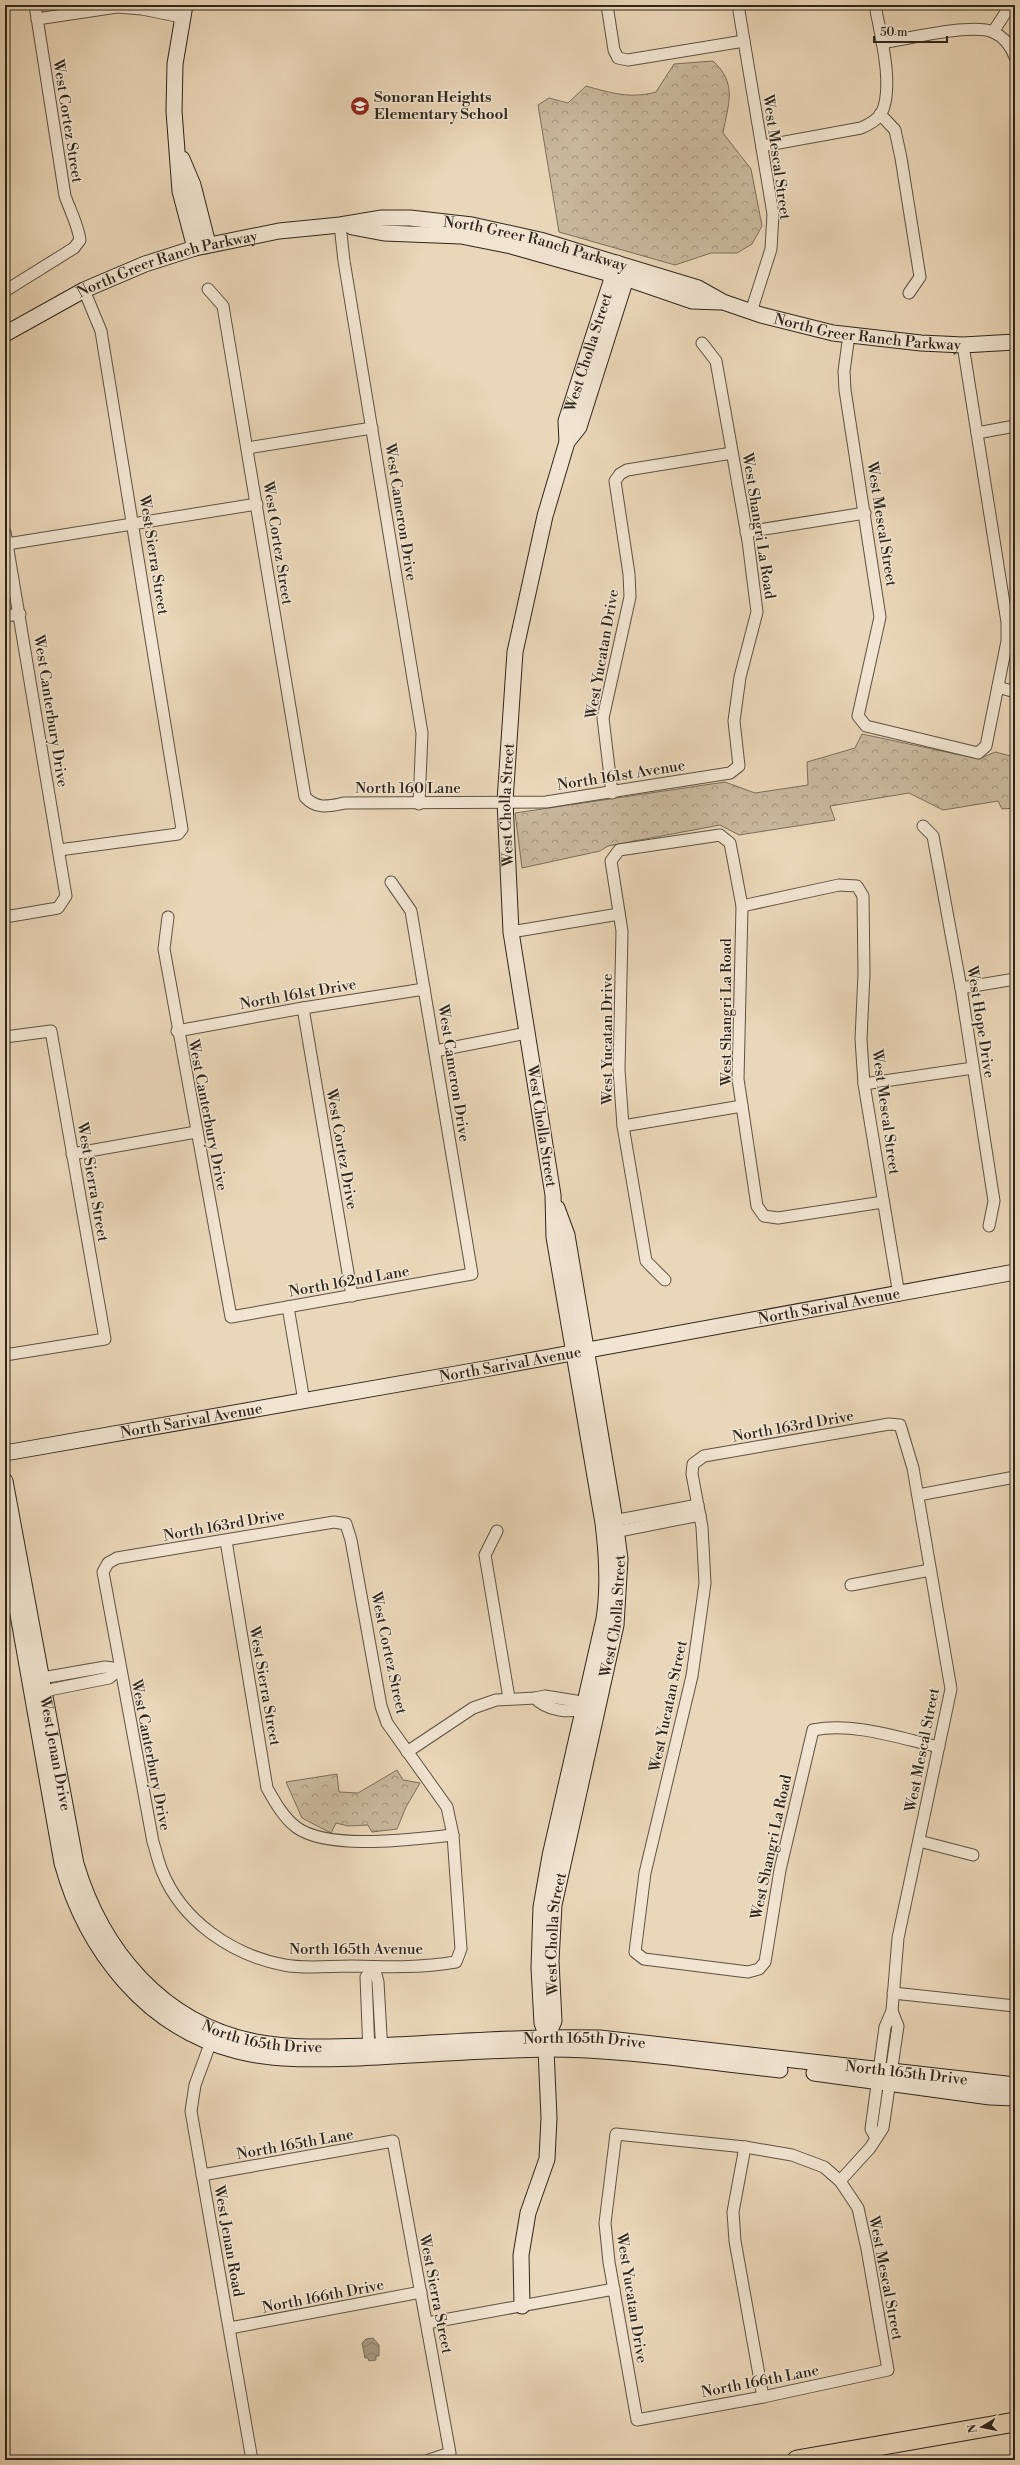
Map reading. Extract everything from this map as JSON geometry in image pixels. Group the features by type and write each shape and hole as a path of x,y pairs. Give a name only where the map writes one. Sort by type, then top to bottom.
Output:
{"highway":[{"path":"796,2460 1015,2422"}],"street":[{"name":"West Cortez Street","path":"5,291 74,248 80,240 79,230 72,217 65,196 35,5"},
{"path":"607,5 614,50 618,58 628,60 744,41"},
{"name":"West Mescal Street","path":"738,5 773,214 771,249 751,312"},
{"path":"762,146 861,128 874,121 880,114 885,102 886,79 882,43 875,5"},
{"path":"992,32 1006,12 1006,5"},
{"path":"37,20 117,7 183,11 173,91 178,151 193,186 201,246"},
{"path":"882,43 960,31 992,32 1004,38 1015,57"},
{"path":"880,114 895,130 903,165 920,277 909,293"},
{"name":"North Greer Ranch Parkway","path":"5,334 84,290 145,264 201,246 279,231 340,225 384,233 461,236 518,248 621,271 692,301 723,302 751,312 849,334 963,345 1015,342"},
{"name":"West Cameron Drive","path":"340,225 344,260 422,734 419,804"},
{"name":"West Cholla Street","path":"522,2306 521,2255 528,2213 547,2159 549,2118 547,2043 554,2021 551,1961 554,1905 591,1710 607,1602 610,1527 580,1351 567,1235 553,1195 511,932 505,801 515,652 545,516 567,442 579,427 621,271"},
{"name":"West Cortez Street","path":"208,289 224,306 304,796 312,805"},
{"name":"West Sierra Street","path":"59,850 178,834 182,828 134,524 101,331 84,290"},
{"name":"West Mescal Street","path":"849,334 844,371 845,390 880,617 858,716 866,726 978,753 986,746 998,687"},
{"name":"West Shangri La Road","path":"702,344 716,361 746,532 758,612 740,677 734,721 739,766"},
{"path":"963,345 1007,622 1007,642 998,687 1015,692"},
{"path":"977,434 1015,426"},
{"path":"247,448 372,428"},
{"name":"West Yucatan Drive","path":"612,793 603,718 630,597 629,574 615,481 620,474 627,470 732,453"},
{"path":"7,544 257,504"},
{"path":"746,532 865,513"},
{"name":"West Canterbury Drive","path":"5,532 20,614 66,896 58,908 5,917"},
{"path":"5,616 20,614"},
{"name":"North 161st Avenue","path":"505,801 546,802 612,793 730,773 739,766"},
{"name":"North 160 Lane","path":"312,805 323,807 345,803 419,804 505,801"},
{"name":"West Hope Drive","path":"923,826 932,836 961,988 994,1201 989,1226"},
{"name":"West Shangri La Road","path":"611,861 619,850 720,835 730,843 742,906 738,1079 757,1206 764,1216 778,1218 883,1202"},
{"name":"West Yucatan Drive","path":"611,861 618,914 622,931 619,1070 624,1126 646,1261 665,1280"},
{"name":"West Cameron Drive","path":"391,882 412,911 472,1274"},
{"name":"West Mescal Street","path":"742,906 839,885 857,886 863,896 864,974 861,1039 864,1084 899,1295"},
{"path":"511,932 618,914"},
{"name":"West Canterbury Drive","path":"168,917 164,949 177,1031 231,1318"},
{"path":"961,988 1015,979"},
{"name":"North 161st Drive","path":"177,1031 303,1008 424,989"},
{"name":"West Cortez Drive","path":"303,1008 352,1296"},
{"name":"West Sierra Street","path":"5,1037 51,1031 105,1339 5,1356"},
{"path":"435,1051 527,1033"},
{"path":"864,1084 973,1068"},
{"path":"624,1126 742,1106"},
{"path":"72,1154 196,1132"},
{"name":"North Sarival Avenue","path":"5,1453 899,1295 1015,1272"},
{"name":"North 162nd Lane","path":"231,1318 472,1274"},
{"path":"288,1307 304,1401"},
{"name":"North 163rd Drive","path":"693,1464 704,1456 889,1424 900,1425"},
{"name":"West Mescal Street","path":"888,2370 868,2249 858,2208 840,2181 870,2148 876,2138 871,2129 898,2026 892,2011 898,1938 951,1689 913,1468 900,1425"},
{"name":"West Yucatan Street","path":"693,1464 692,1474 699,1510 705,1583 692,1676 645,1873 635,1952 644,1959 748,1972 759,1969"},
{"path":"918,1495 1015,1477"},
{"name":"West Jenan Drive","path":"5,1481 39,1685"},
{"path":"610,1527 699,1510"},
{"name":"North 163rd Drive","path":"108,1563 118,1558 334,1522 346,1524"},
{"name":"West Cortez Street","path":"346,1524 381,1706 387,1723 447,1807 453,1835 461,1949 456,1962"},
{"path":"496,1531 485,1555 509,1698"},
{"name":"West Jenan Drive","path":"5,1541 39,1685 76,1864 85,1895 102,1931 123,1962 159,2004"},
{"name":"West Sierra Street","path":"226,1541 267,1788 283,1814 297,1828 336,1842 419,1839 453,1835"},
{"name":"West Canterbury Drive","path":"108,1563 103,1572 153,1842 162,1872 180,1901 213,1936"},
{"path":"851,1585 930,1570"},
{"path":"39,1685 108,1678 120,1670"},
{"path":"407,1752 473,1708 509,1698 535,1698 542,1706 576,1712 591,1710"},
{"name":"West Shangri La Road","path":"759,1969 765,1962 780,1870 813,1730 842,1728 881,1734 939,1747"},
{"path":"919,1841 973,1855"},
{"name":"North 165th Avenue","path":"213,1936 247,1955 285,1965 374,1967 456,1962"},
{"path":"374,1967 378,1982 375,2051"},
{"path":"893,1993 1015,2006"},
{"name":"North 165th Drive","path":"159,2004 178,2010 237,2051 272,2057 314,2058 375,2051 547,2043 646,2043 885,2077 990,2097 1015,2098"},
{"name":"North 165th Drive","path":"214,2036 233,2036 272,2045 375,2051"},
{"name":"West Jenan Road","path":"214,2036 195,2085 191,2111 252,2460"},
{"name":"North 165th Drive","path":"885,2077 1015,2085"},
{"name":"West Yucatan Drive","path":"637,2420 614,2289 605,2223 616,2134 745,2147"},
{"name":"West Sierra Street","path":"393,2141 450,2453 429,2460"},
{"name":"North 165th Lane","path":"202,2176 393,2141"},
{"path":"763,2397 735,2241 733,2212 745,2147 792,2155 824,2167 840,2181"},
{"path":"427,2323 614,2289"},
{"name":"North 166th Drive","path":"230,2328 421,2292"},
{"name":"North 166th Lane","path":"637,2420 763,2397 888,2370"}],"green space":[{"path":"713,61 726,78 728,86 729,104 723,133 751,169 762,226 752,244 737,253 711,253 675,265 559,232 538,105 549,98 568,103 586,86 613,93 629,95 656,92 674,64"},
{"path":"862,734 979,759 995,752 1015,757 1015,808 1002,809 998,801 943,810 909,793 830,806 835,820 739,835 720,825 608,846 600,851 522,868 515,813 725,782 755,793 808,785 807,762 855,748"},
{"path":"397,1770 403,1780 420,1783 406,1807 397,1829 372,1832 368,1825 348,1826 336,1823 331,1833 302,1818 286,1782 337,1774 339,1792 358,1793"}],"water":[{"path":"373,2338 379,2345 379,2356 376,2356 376,2360 369,2361 368,2358 365,2358 362,2343 366,2339"}],"place":[{"name":"Sonoran Heights Elementary School","path":"360,106"}]}
